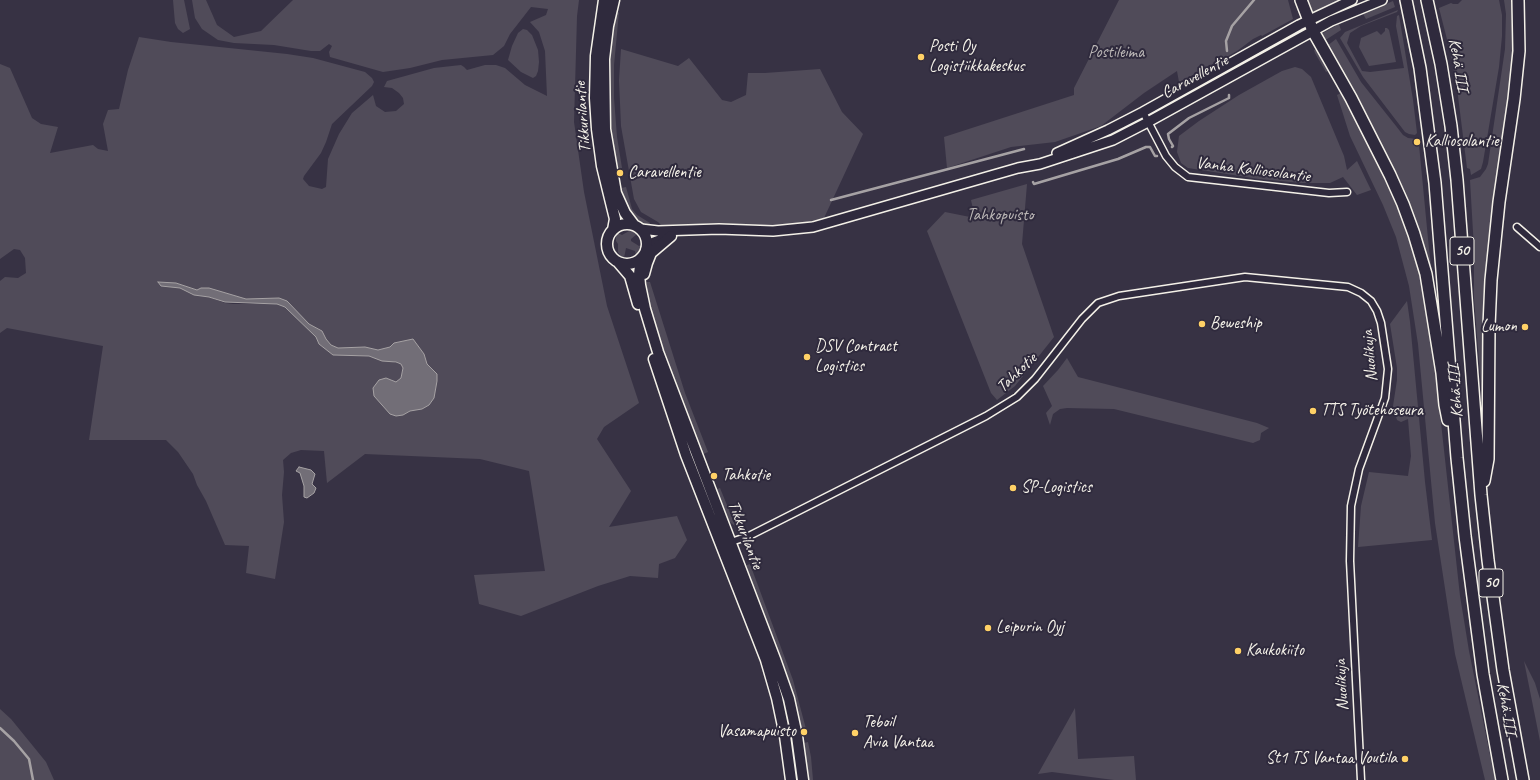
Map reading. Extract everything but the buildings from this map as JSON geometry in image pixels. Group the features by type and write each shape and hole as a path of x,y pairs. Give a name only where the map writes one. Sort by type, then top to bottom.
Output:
{"highway":[{"path":"1301,0 1313,31 1351,98 1390,175 1414,234 1426,274 1442,373 1445,405 1457,458"},
{"name":"Kehä III","path":"1406,0 1420,68 1435,182 1457,458 1475,622 1502,780"},
{"path":"1481,495 1488,459 1489,326 1491,280 1498,202 1514,99 1519,51 1518,0"},
{"name":"Kehä III","path":"1428,4 1441,64 1451,126 1457,180 1481,495 1503,670 1523,780"}],"main road":[{"name":"Tikkurilantie","path":"604,0 596,56 595,98 602,166 615,219 613,230"},
{"name":"Tikkurilantie","path":"614,0 608,26 604,59 605,129 616,193 625,213 637,227"},
{"name":"Caravellentie","path":"637,227 658,231 698,229 773,231 813,227 1018,168 1078,145 1144,112 1308,20 1352,0"},
{"name":"Caravellentie","path":"1018,168 1040,164 1113,140 1331,21 1382,0"},
{"path":"622,224 637,227 646,237 643,253 630,263 618,262 611,255 607,241 613,230 622,224"},
{"name":"Caravellentie","path":"643,253 654,242 698,229"},
{"path":"640,285 651,253 671,236"},
{"name":"Tikkurilantie","path":"643,253 639,274 640,285 645,309 658,352 789,699 797,736 803,780"},
{"name":"Tikkurilantie","path":"618,262 630,276 676,426 720,546 766,660 778,698 791,780"}],"street":[{"name":"Vanha Kalliosolantie","path":"1144,112 1148,122 1174,167 1188,177 1329,193 1346,192"},
{"path":"1517,227 1540,247"},
{"name":"Nuolikuja","path":"1098,303 1119,296 1245,277 1348,287 1361,293 1371,301 1377,311 1381,323 1388,370 1387,384 1385,398 1359,469 1350,521 1350,561 1361,780"},
{"name":"Tahkotie","path":"720,546 749,536 944,438 1017,398 1035,379 1082,319 1098,303"}],"green space":[{"path":"173,0 184,0 190,29 183,33 178,29 175,23"},
{"path":"192,0 206,0 217,25 234,37 261,31 293,0 579,0 577,16 574,122 584,192 607,306 639,403 604,427 597,439 631,491 609,527 677,516 687,540 675,558 659,564 658,578 630,576 598,586 521,616 479,604 474,575 545,571 529,471 480,459 365,454 327,483 324,451 301,450 291,453 283,460 284,472 282,495 284,522 275,579 246,573 249,546 225,545 193,474 178,452 166,440 89,440 103,346 7,328 0,333 0,281 5,277 18,278 26,273 25,258 20,250 14,249 0,259 0,64 10,68 32,118 41,124 58,127 50,153 93,145 98,149 108,151 103,124 108,110 119,109 128,70 139,37 313,58 365,72 374,82 372,86 332,124 321,153 304,176 303,179 309,186 322,189 326,187 328,159 339,134 352,113 373,95 376,106 385,112 396,111 404,104 403,98 399,93 392,88 384,87 387,81 434,68 461,65 467,70 485,65 496,65 505,68 525,85 547,96 545,51 539,32 530,22 546,15 548,9 531,7 510,34 504,46 493,55 442,60 410,68 383,72 330,57 329,52 332,46 329,44 320,51 311,51 274,45 234,43 218,40 202,29 195,18","holes":["176,283 197,290 201,288 209,288 246,299 279,298 287,301 309,324 322,331 331,345 338,348 365,347 378,350 390,347 394,343 413,339 424,354 427,364 437,374 434,398 422,409 410,411 403,415 390,414 374,396 386,378 396,382 401,378 403,368 401,364 369,356 333,355 319,344 316,337 285,307 277,304 225,303 209,297 194,295 180,288 161,286"]},
{"name":"Postileima","path":"1119,0 1288,0 1293,19 1262,36 1261,35 1253,39 1237,51 1179,82 1177,71 1144,93 1101,126 1055,142 1011,147 947,168 944,137 1074,95 1074,88"},
{"path":"1307,0 1344,0 1313,13"},
{"path":"1462,0 1499,0 1502,15 1502,36 1499,67 1483,162 1481,169 1471,175 1470,169 1467,168 1457,88 1451,55 1439,8 1451,3 1458,4"},
{"path":"1504,0 1513,0 1514,49 1512,76 1486,270 1483,340 1483,410 1474,298 1474,249 1470,180 1480,177 1488,164 1505,49 1506,14"},
{"path":"1393,1 1395,7 1366,19 1363,14"},
{"path":"1398,10 1397,12 1361,26 1350,33 1347,43 1362,71 1370,72 1404,68 1396,26 1397,16 1399,15 1413,100 1417,133 1415,135 1405,132 1363,77 1340,38 1345,32"},
{"path":"619,12 614,65 614,98 617,137 622,168 618,169 611,153 607,62 614,16"},
{"path":"1339,24 1341,30 1324,41 1322,36 1323,33"},
{"path":"1385,28 1389,30 1396,62 1369,66 1359,47 1361,38 1377,31 1381,35 1385,31"},
{"path":"523,29 527,30 532,35 538,50 538,71 536,76 533,78 521,72 508,60 518,33"},
{"path":"1298,29 1300,34 1226,75 1225,72 1235,65"},
{"path":"1336,39 1361,82 1403,135 1408,138 1416,139 1417,145 1419,145 1429,249 1439,329 1428,271 1327,46"},
{"path":"621,49 678,66 689,58 722,100 731,102 746,95 748,73 820,69 842,112 863,134 824,218 799,224 766,226 715,223 663,227 658,222 641,212 634,199 621,126 619,80"},
{"path":"1317,49 1330,70 1326,72 1315,53 1314,50"},
{"path":"1295,67 1302,69 1311,77 1344,156 1347,170 1357,161 1371,190 1357,195 1343,177 1330,183 1301,183 1259,179 1188,168 1181,163 1177,152 1179,136 1239,95 1282,71"},
{"path":"1341,93 1350,107 1390,186 1403,218 1420,274 1434,359 1460,596 1469,651 1495,780 1485,780 1455,654 1435,523 1418,344 1409,286 1396,237 1383,205 1350,136 1337,95"},
{"name":"Tahkopuisto","path":"1027,184 1022,244 1054,337 1015,386 997,400 991,393 927,231 945,212 975,218 971,200"},
{"path":"626,187 632,209 637,215 650,223 649,227 641,224 629,213 623,199 621,188"},
{"path":"631,230 637,234 631,239 631,241 639,246 641,245 641,248 636,255 635,251 626,248 624,258 621,257 618,252 616,235 618,233 622,235"},
{"path":"650,282 685,393 708,452 701,455 656,335 643,284"},
{"path":"1407,301 1432,540 1358,547 1361,506 1369,472 1408,476 1411,456 1408,419 1401,422 1397,420 1393,406 1397,380 1397,368 1390,324"},
{"path":"1067,358 1078,377 1257,423 1269,428 1261,433 1260,440 1253,443 1114,409 1067,408 1060,409 1053,414 1050,425 1046,413 1052,406 1043,386"},
{"path":"720,488 735,526 726,519 721,507 717,489"},
{"path":"750,564 793,680 806,729 802,729 744,566"},
{"path":"1524,661 1535,683 1540,699 1540,741"},
{"path":"1075,708 1078,759 1134,756 1136,780 1114,780 1052,772 1038,774"},
{"path":"0,709 11,719 46,762 54,780 0,780"},
{"path":"808,742 813,780 807,780 804,743"}],"shaded area":[{"path":"158,282 176,283 197,290 201,288 209,288 246,299 279,298 287,301 309,324 322,331 331,345 338,348 365,347 378,350 390,347 394,343 413,339 424,354 427,364 437,374 434,398 429,405 422,409 410,411 403,415 396,416 390,414 374,396 373,388 379,380 386,378 396,382 401,378 403,368 401,364 382,361 369,356 333,355 319,344 316,337 285,307 277,304 225,302 209,297 194,295 180,288 161,286"},
{"path":"299,467 311,470 315,474 312,484 316,488 314,493 307,498 304,497 304,486 300,473 296,471"}],"waterway":[{"path":"1227,51 1226,41 1232,26 1254,0"},
{"path":"1172,147 1173,146 1168,134 1189,118 1229,98 1229,95"},
{"path":"1033,182 1034,184 1118,159 1146,147 1150,147 1155,156 1157,156"},
{"path":"831,200 1024,149"},
{"path":"0,728 14,741 29,759 33,780"}],"place":[{"name":"Posti Oy Logistiikkakeskus","path":"921,57"},
{"name":"Kalliosolantie","path":"1417,142"},
{"name":"Caravellentie","path":"620,173"},
{"name":"Beweship","path":"1202,324"},
{"name":"Lumon","path":"1525,327"},
{"name":"DSV Contract Logistics","path":"807,357"},
{"name":"TTS Työtehoseura","path":"1313,411"},
{"name":"Tahkotie","path":"714,476"},
{"name":"SP-Logistics","path":"1013,488"},
{"name":"Leipurin Oyj","path":"988,628"},
{"name":"Kaukokiito","path":"1238,651"},
{"name":"Vasamapuisto","path":"804,732"},
{"name":"Teboil Avia Vantaa","path":"855,733"},
{"name":"St1 TS Vantaa Voutila","path":"1405,759"}]}
